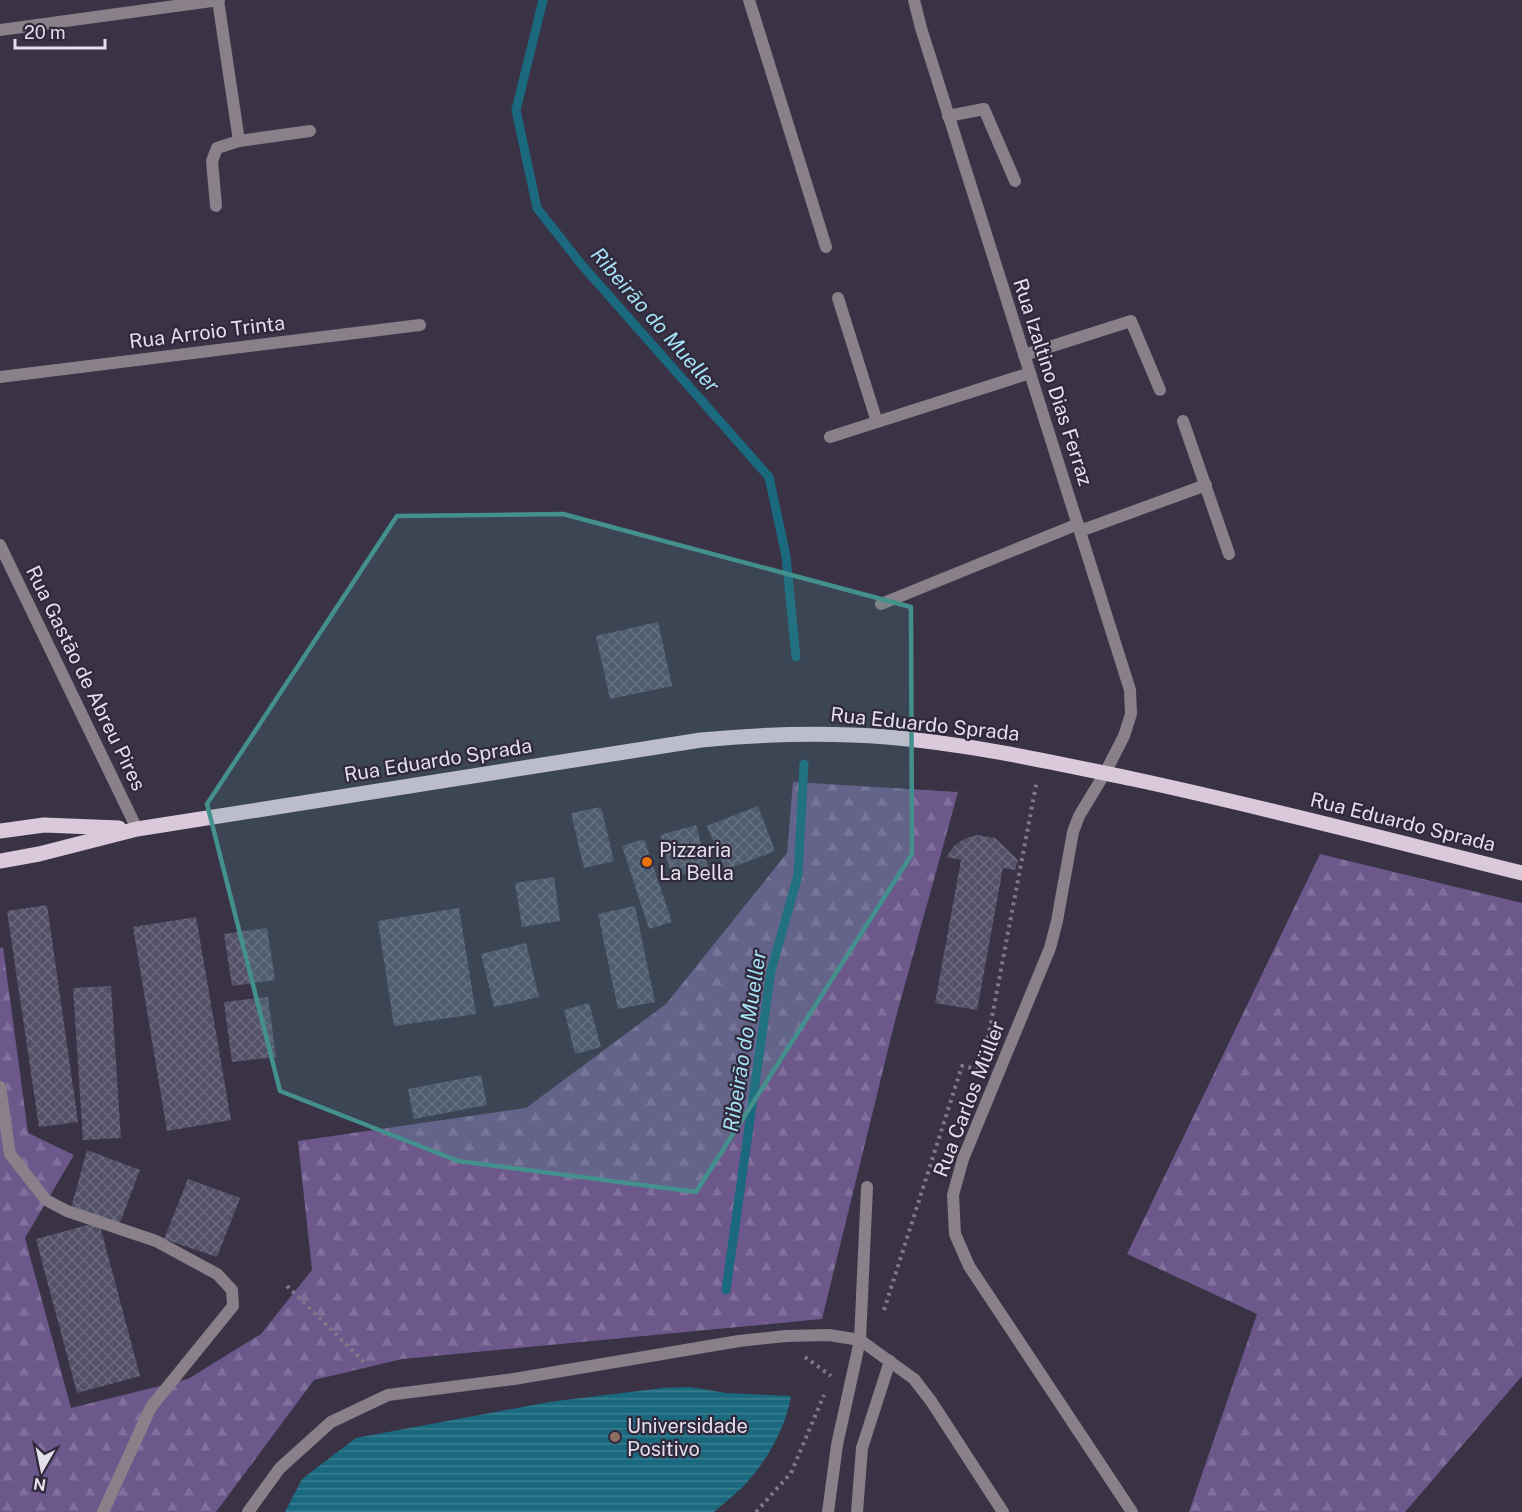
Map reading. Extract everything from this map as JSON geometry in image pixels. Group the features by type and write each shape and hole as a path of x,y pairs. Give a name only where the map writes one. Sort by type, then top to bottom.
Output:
{"main road":[{"name":"Rua Eduardo Sprada","path":"0,861 39,854 137,829 701,740 760,735 822,734 887,737 1042,759 1242,803 1522,873"},
{"name":"Rua Eduardo Sprada","path":"0,831 44,825 137,829"}],"street":[{"path":"0,30 218,0 239,141"},
{"path":"749,0 826,248"},
{"name":"Rua Izaltino Dias Ferraz","path":"914,0 948,116 1130,690 1131,714 1124,736 1105,773"},
{"path":"948,116 984,109 1015,181"},
{"path":"216,206 212,161 218,148 239,141 310,131"},
{"path":"838,298 877,422"},
{"path":"1024,355 1131,321 1160,390"},
{"name":"Rua Arroio Trinta","path":"0,377 420,325"},
{"path":"830,437 1030,374"},
{"path":"1183,421 1229,554"},
{"path":"881,604 1079,527 1206,485"},
{"name":"Rua Gastão de Abreu Pires","path":"0,545 137,829"},
{"name":"Rua Carlos Müller","path":"1105,773 1079,816 1073,832 1050,948 963,1159 952,1195 955,1234 969,1266 1132,1512"},
{"path":"0,1087 10,1154 46,1200 67,1211 156,1241 217,1274 232,1290 233,1306 151,1407 103,1512"},
{"path":"828,1512 837,1445 860,1340 867,1187"},
{"path":"248,1512 280,1468 331,1422 388,1395 514,1379 763,1338 829,1335 860,1340 914,1379 931,1401 1003,1512"},
{"path":"856,1512 862,1448 890,1361"}],"path":[{"path":"986,1048 1042,759"},
{"path":"872,1348 962,1066 981,1070"},
{"path":"288,1286 364,1362"},
{"path":"799,1353 833,1378"},
{"path":"756,1512 791,1473 812,1420 828,1388"}],"highlighted area":[{"path":"563,514 911,607 912,854 696,1192 458,1161 280,1091 207,804 397,516"}],"green space":[{"path":"793,782 958,792 896,1017 822,1319 402,1359 314,1380 216,1512 0,1512 0,948 3,947 28,1133 74,1155 25,1238 71,1408 188,1379 261,1334 312,1270 298,1141 526,1108 666,1004 787,853"},
{"path":"1320,854 1522,903 1522,1376 1405,1512 1189,1512 1257,1314 1127,1254"}],"water":[{"path":"690,1387 726,1393 791,1396 781,1430 763,1461 745,1484 714,1512 285,1512 302,1479 356,1438 549,1402 663,1388"}],"building":[{"path":"658,622 672,686 610,699 596,636"},
{"path":"758,806 775,851 725,870 707,826"},
{"path":"601,807 614,861 584,868 571,813"},
{"path":"696,825 708,868 672,877 660,835"},
{"path":"977,835 995,838 1018,860 1015,870 1003,868 977,1010 935,1003 961,860 946,857 954,846 964,839"},
{"path":"644,839 672,922 649,929 622,846"},
{"path":"554,877 560,921 522,927 515,883"},
{"path":"47,905 78,1122 39,1127 7,911"},
{"path":"635,906 655,1002 618,1009 598,914"},
{"path":"459,908 476,1014 394,1026 378,921"},
{"path":"196,917 231,1120 167,1131 133,927"},
{"path":"267,928 275,980 232,986 224,934"},
{"path":"526,943 539,997 494,1007 481,954"},
{"path":"111,986 121,1138 83,1140 73,988"},
{"path":"268,997 276,1057 232,1062 224,1002"},
{"path":"589,1003 601,1047 575,1054 564,1010"},
{"path":"481,1075 487,1105 414,1119 408,1089"},
{"path":"87,1150 140,1170 118,1228 70,1212"},
{"path":"188,1179 240,1198 217,1257 164,1239"},
{"path":"99,1222 140,1376 77,1393 36,1239"}],"waterway":[{"name":"Ribeirão do Mueller","path":"543,0 516,110 537,208 581,264 769,477 786,556 796,657"},
{"name":"Ribeirão do Mueller","path":"726,1290 771,971 798,875 804,764"}],"place":[{"name":"Pizzaria La Bella","path":"647,862"},
{"name":"Universidade Positivo","path":"615,1437"}]}
